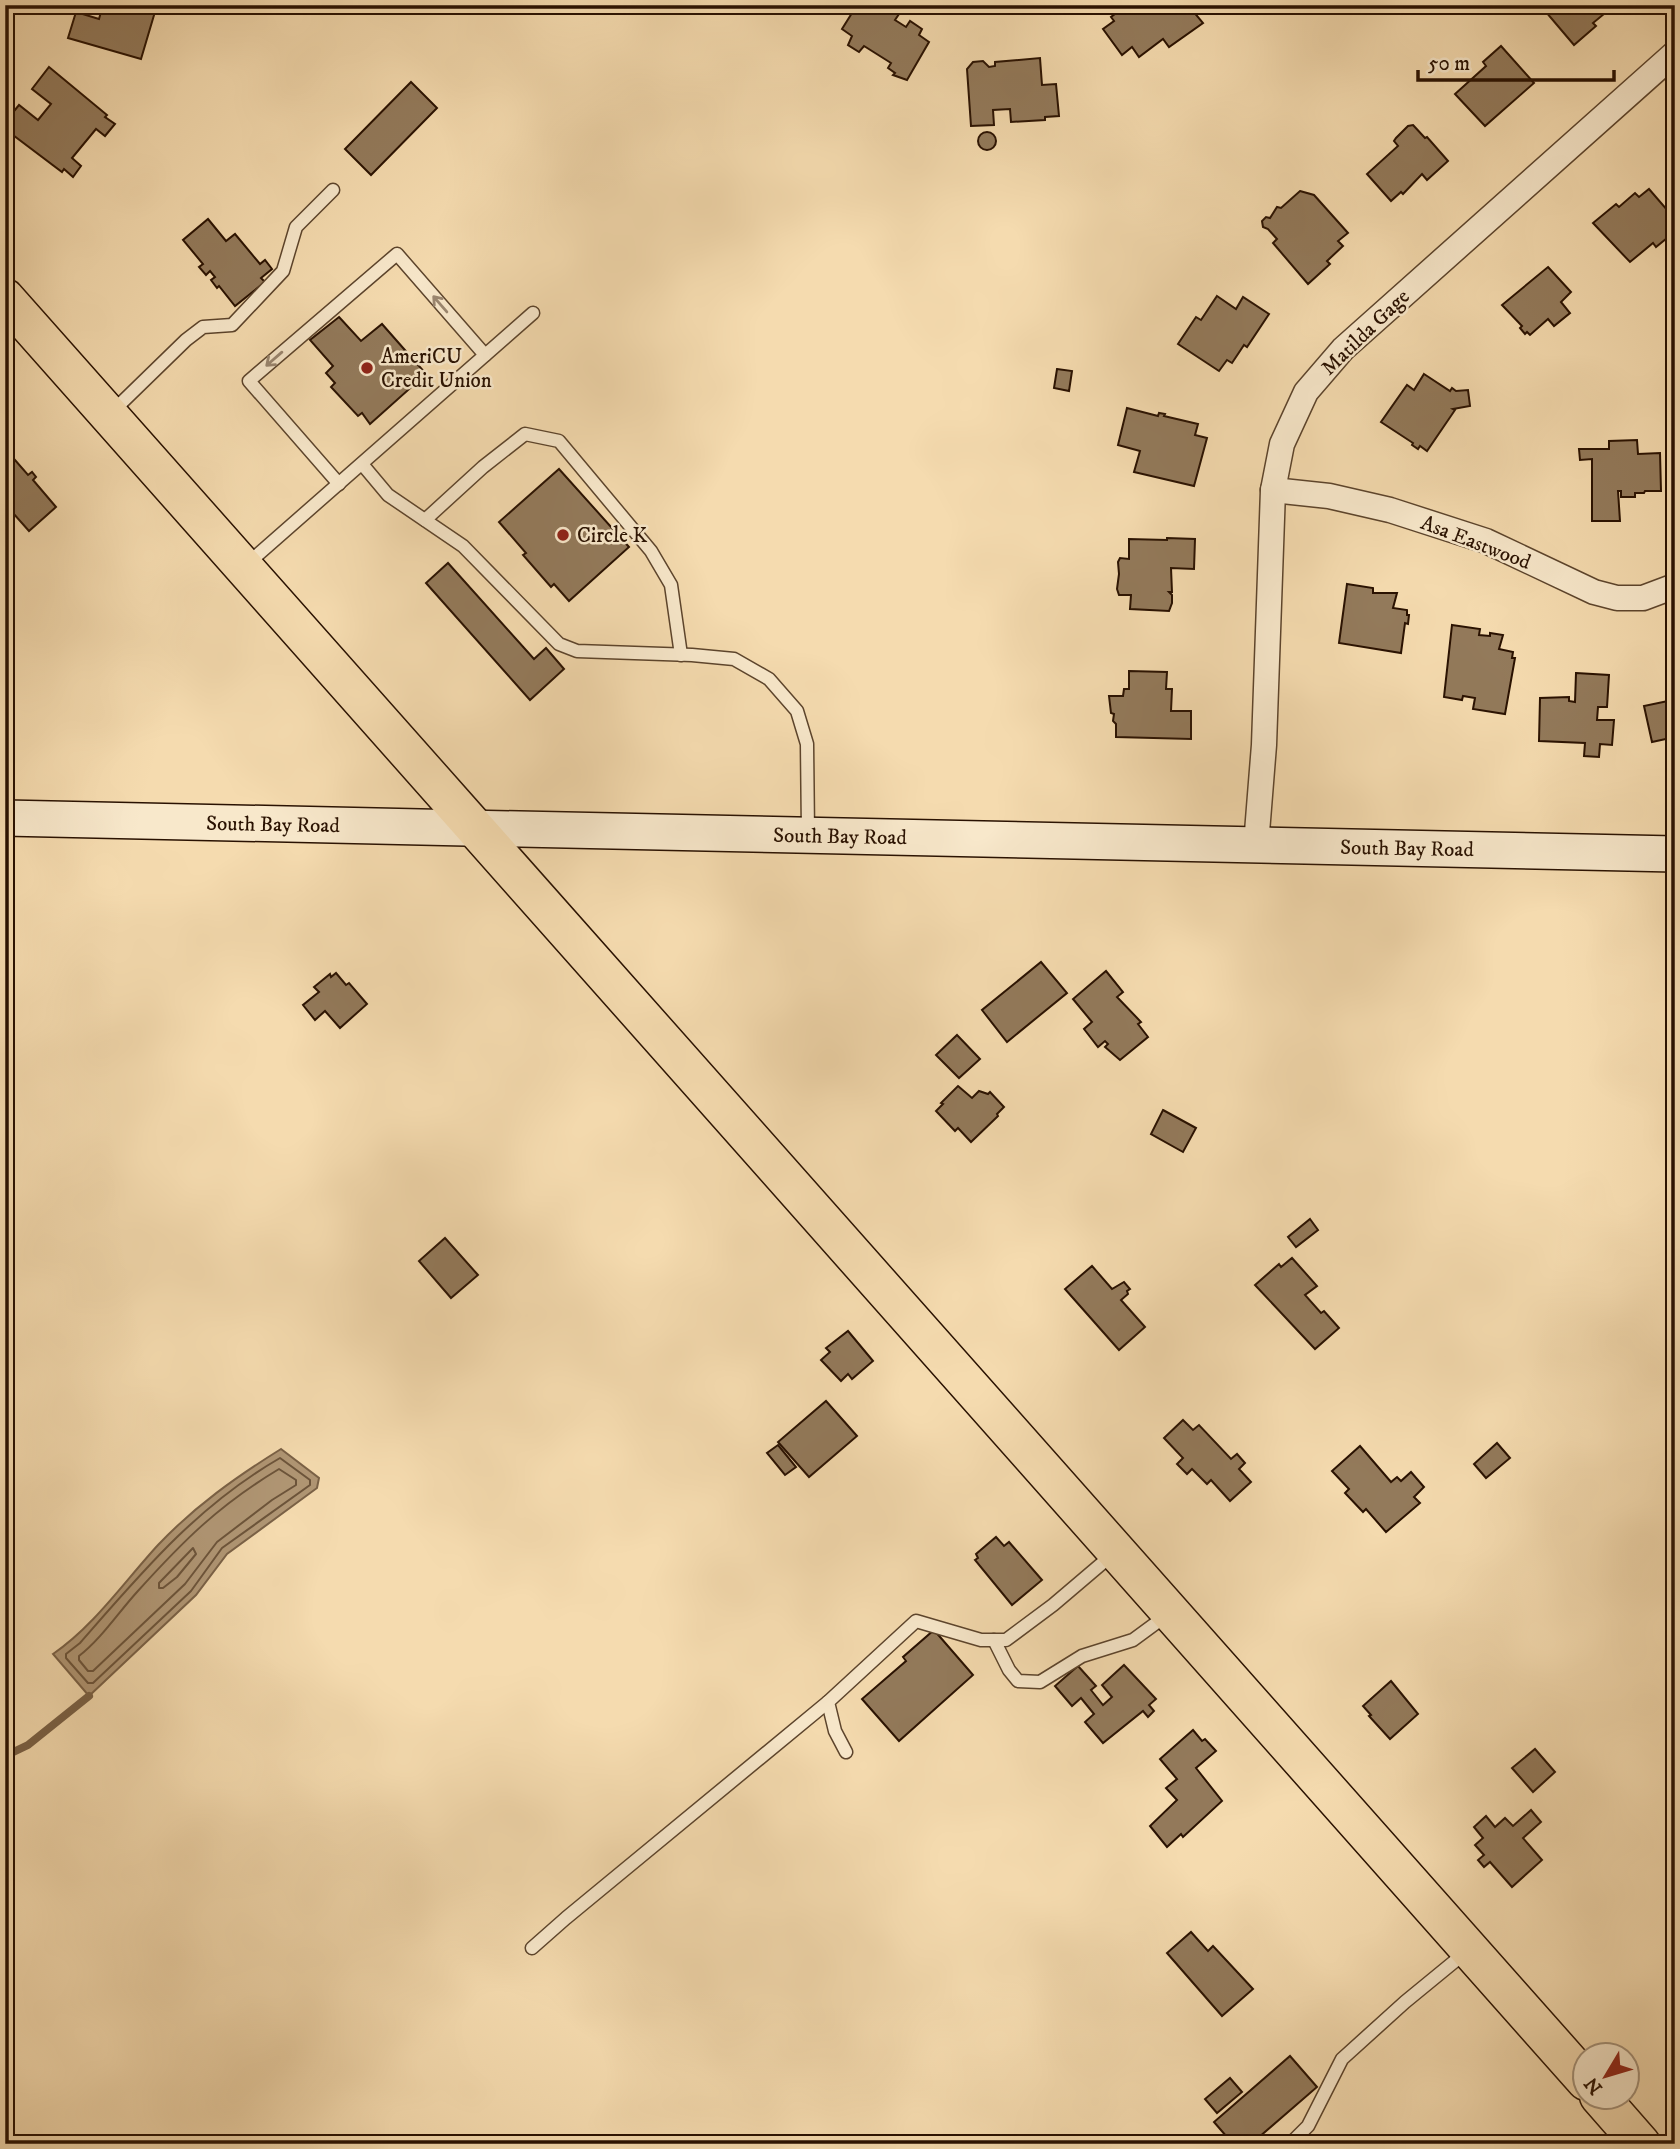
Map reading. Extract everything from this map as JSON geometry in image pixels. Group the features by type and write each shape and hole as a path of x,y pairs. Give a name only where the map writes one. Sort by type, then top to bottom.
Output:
{"main road":[{"path":"5,298 1572,2065"},
{"path":"1611,2110 1641,2144"}],"street":[{"name":"Matilda Gage","path":"1256,845 1264,745 1273,490 1282,444 1306,392 1343,349 1675,53"},
{"name":"Asa Eastwood","path":"1273,490 1329,496 1390,510 1486,541 1594,592 1617,598 1643,598 1675,586"},
{"name":"South Bay Road","path":"5,818 1675,854"}],"lane":[{"path":"109,415 186,340 203,327 232,325 284,271 296,227 333,190"},
{"path":"339,484 249,381 397,254 485,355"},
{"path":"244,568 533,313"},
{"path":"425,520 483,467 525,434 559,441 651,551 671,585 681,655"},
{"path":"362,464 388,495 463,546 559,644 577,651 734,659 769,679 797,711 807,744 808,835"},
{"path":"532,1948 828,1702 916,1621 981,1640 1006,1640 1054,1605 1116,1551"},
{"path":"994,1640 1009,1670 1018,1681 1040,1682 1082,1656 1133,1640 1170,1613"},
{"path":"828,1702 835,1731 846,1752"},
{"path":"1290,2144 1308,2126 1342,2059 1405,2002 1469,1950"}],"water":[{"path":"281,1449 319,1478 317,1488 227,1554 196,1595 89,1696 53,1654 95,1617 186,1517 232,1481"}],"building":[{"path":"103,5 157,5 141,59 68,38 76,12 99,19"},
{"path":"857,5 864,5 870,10 874,5 885,5 899,14 895,20 906,27 910,21 922,29 919,35 929,42 907,80 893,75 895,73 888,68 891,63 864,46 859,52 848,45 852,36 842,29"},
{"path":"1127,5 1188,5 1203,23 1169,47 1163,39 1139,57 1132,47 1122,55 1103,29 1114,21 1111,17"},
{"path":"1540,5 1606,5 1610,9 1593,23 1596,26 1574,45"},
{"path":"1501,46 1534,83 1485,126 1455,94 1486,66 1483,62"},
{"path":"1040,58 1042,85 1056,84 1059,116 1045,117 1045,120 1011,122 1010,109 993,110 994,125 971,126 967,69 973,62 983,61 989,67 995,66 995,62"},
{"path":"49,67 115,124 105,136 96,129 72,158 81,166 73,177 64,169 62,172 5,129 5,122 19,105 38,120 51,104 32,89"},
{"path":"411,82 437,108 371,175 345,149"},
{"path":"1413,125 1448,161 1427,180 1422,174 1403,194 1401,192 1391,201 1367,174 1398,146 1394,141 1396,138 1408,126"},
{"path":"987,132 993,135 996,141 993,147 987,150 981,147 978,141 981,135"},
{"path":"1649,189 1675,219 1675,223 1667,229 1672,234 1656,247 1653,243 1630,262 1593,223 1616,204 1619,207 1635,193 1639,197"},
{"path":"1300,191 1314,195 1348,233 1338,241 1343,246 1327,261 1330,264 1308,284 1273,243 1277,239 1263,227 1262,221 1266,217 1270,218 1277,207 1281,208"},
{"path":"208,219 226,241 235,234 260,264 265,260 272,269 261,278 265,282 235,306 211,280 215,277 210,271 206,275 199,267 203,264 183,240"},
{"path":"1548,267 1571,292 1561,302 1570,313 1554,326 1548,319 1530,335 1527,332 1525,334 1520,328 1522,326 1502,305"},
{"path":"1217,296 1236,309 1243,297 1269,314 1247,347 1244,345 1232,363 1227,360 1219,371 1178,344 1196,317 1201,320"},
{"path":"339,317 361,341 382,324 426,374 370,424 362,413 358,416 331,387 335,383 326,373 333,366 310,340"},
{"path":"1057,369 1072,371 1069,391 1054,388"},
{"path":"1424,374 1450,391 1452,388 1456,391 1468,390 1470,406 1453,409 1455,410 1427,451 1420,446 1418,449 1381,422 1407,385 1414,390"},
{"path":"1127,408 1158,416 1159,413 1165,414 1164,416 1198,424 1195,435 1207,438 1194,486 1134,472 1140,451 1118,445"},
{"path":"1637,440 1638,454 1660,453 1661,491 1645,491 1635,493 1635,497 1621,497 1621,491 1618,491 1620,521 1592,521 1592,459 1580,460 1579,449 1609,449 1609,441"},
{"path":"8,452 28,475 32,472 36,477 33,480 56,507 29,531 5,504 5,454"},
{"path":"559,469 629,547 569,601 554,584 551,587 499,522"},
{"path":"1129,539 1195,539 1194,569 1171,568 1172,592 1169,592 1172,595 1172,603 1169,611 1130,609 1131,595 1119,595 1117,589 1118,562 1120,558 1129,559"},
{"path":"448,563 534,659 546,648 564,669 530,700 426,583"},
{"path":"1347,584 1373,588 1373,593 1397,593 1393,608 1407,610 1409,615 1408,624 1405,623 1401,653 1339,643"},
{"path":"1452,625 1480,629 1479,635 1503,635 1499,649 1513,652 1512,658 1515,658 1505,714 1473,709 1475,698 1463,696 1462,700 1444,697"},
{"path":"1129,671 1167,672 1166,689 1172,689 1171,711 1191,711 1191,739 1116,737 1116,724 1113,721 1114,714 1111,713 1109,696 1123,696 1124,689 1129,689"},
{"path":"1576,673 1609,675 1607,707 1598,707 1597,720 1614,720 1612,745 1600,744 1599,757 1584,756 1585,743 1539,741 1540,698 1569,697 1569,701 1575,702"},
{"path":"1675,694 1675,737 1652,742 1644,706 1668,701 1667,696"},
{"path":"1041,962 1067,993 1007,1042 982,1010"},
{"path":"1106,971 1123,992 1117,997 1141,1022 1138,1024 1148,1037 1120,1060 1105,1047 1108,1044 1105,1041 1098,1047 1084,1029 1092,1022 1073,999"},
{"path":"336,973 346,985 349,983 367,1004 340,1028 325,1011 315,1020 303,1005 319,992 314,987 330,974 331,977"},
{"path":"957,1035 980,1059 959,1078 936,1055"},
{"path":"958,1086 972,1098 979,1091 988,1094 990,1092 1004,1107 971,1142 958,1128 955,1131 936,1111"},
{"path":"1163,1110 1196,1128 1183,1152 1151,1134"},
{"path":"1310,1219 1318,1230 1296,1247 1288,1237"},
{"path":"445,1238 478,1275 451,1298 419,1261"},
{"path":"1292,1258 1317,1286 1305,1295 1339,1328 1315,1349 1255,1285 1279,1264 1281,1267"},
{"path":"1092,1266 1112,1289 1124,1282 1130,1289 1121,1300 1145,1327 1119,1350 1065,1289"},
{"path":"848,1331 873,1361 852,1379 848,1374 841,1381 821,1360 830,1352 826,1348"},
{"path":"826,1401 857,1436 809,1477 778,1442"},
{"path":"1183,1420 1193,1430 1199,1425 1231,1459 1237,1454 1245,1463 1239,1469 1251,1482 1230,1501 1211,1480 1207,1484 1192,1469 1187,1474 1177,1464 1183,1458 1164,1438"},
{"path":"1497,1443 1510,1458 1486,1478 1474,1464"},
{"path":"778,1445 796,1467 785,1475 767,1453"},
{"path":"1360,1446 1391,1482 1397,1477 1401,1481 1411,1472 1424,1487 1414,1497 1420,1503 1386,1532 1366,1509 1363,1512 1345,1493 1349,1489 1332,1471"},
{"path":"996,1537 1004,1546 1009,1542 1042,1580 1012,1605 975,1560 978,1558 976,1554"},
{"path":"934,1630 973,1675 899,1741 862,1699 906,1661 903,1657"},
{"path":"1124,1665 1156,1699 1149,1705 1154,1711 1148,1717 1143,1711 1103,1743 1085,1722 1094,1714 1081,1698 1072,1706 1055,1686 1078,1666 1096,1686 1091,1690 1103,1705 1112,1697 1102,1685"},
{"path":"1391,1681 1418,1714 1390,1739 1363,1706"},
{"path":"1193,1730 1216,1751 1196,1768 1222,1801 1183,1837 1181,1834 1167,1847 1150,1826 1177,1800 1166,1788 1177,1779 1160,1759"},
{"path":"1535,1749 1555,1772 1533,1792 1512,1768"},
{"path":"1531,1810 1541,1822 1523,1838 1542,1860 1512,1887 1490,1862 1484,1867 1478,1860 1484,1855 1475,1845 1483,1838 1474,1827 1486,1816 1495,1827 1505,1818 1513,1826"},
{"path":"1191,1932 1208,1951 1213,1946 1253,1989 1222,2016 1167,1953"},
{"path":"1290,2056 1317,2087 1251,2144 1233,2144 1214,2122"},
{"path":"1230,2078 1242,2092 1217,2113 1205,2099"}],"waterway":[{"path":"5,1756 28,1745 89,1696"}],"place":[{"name":"AmeriCU Credit Union","path":"367,368"},
{"name":"Circle K","path":"563,535"}]}
